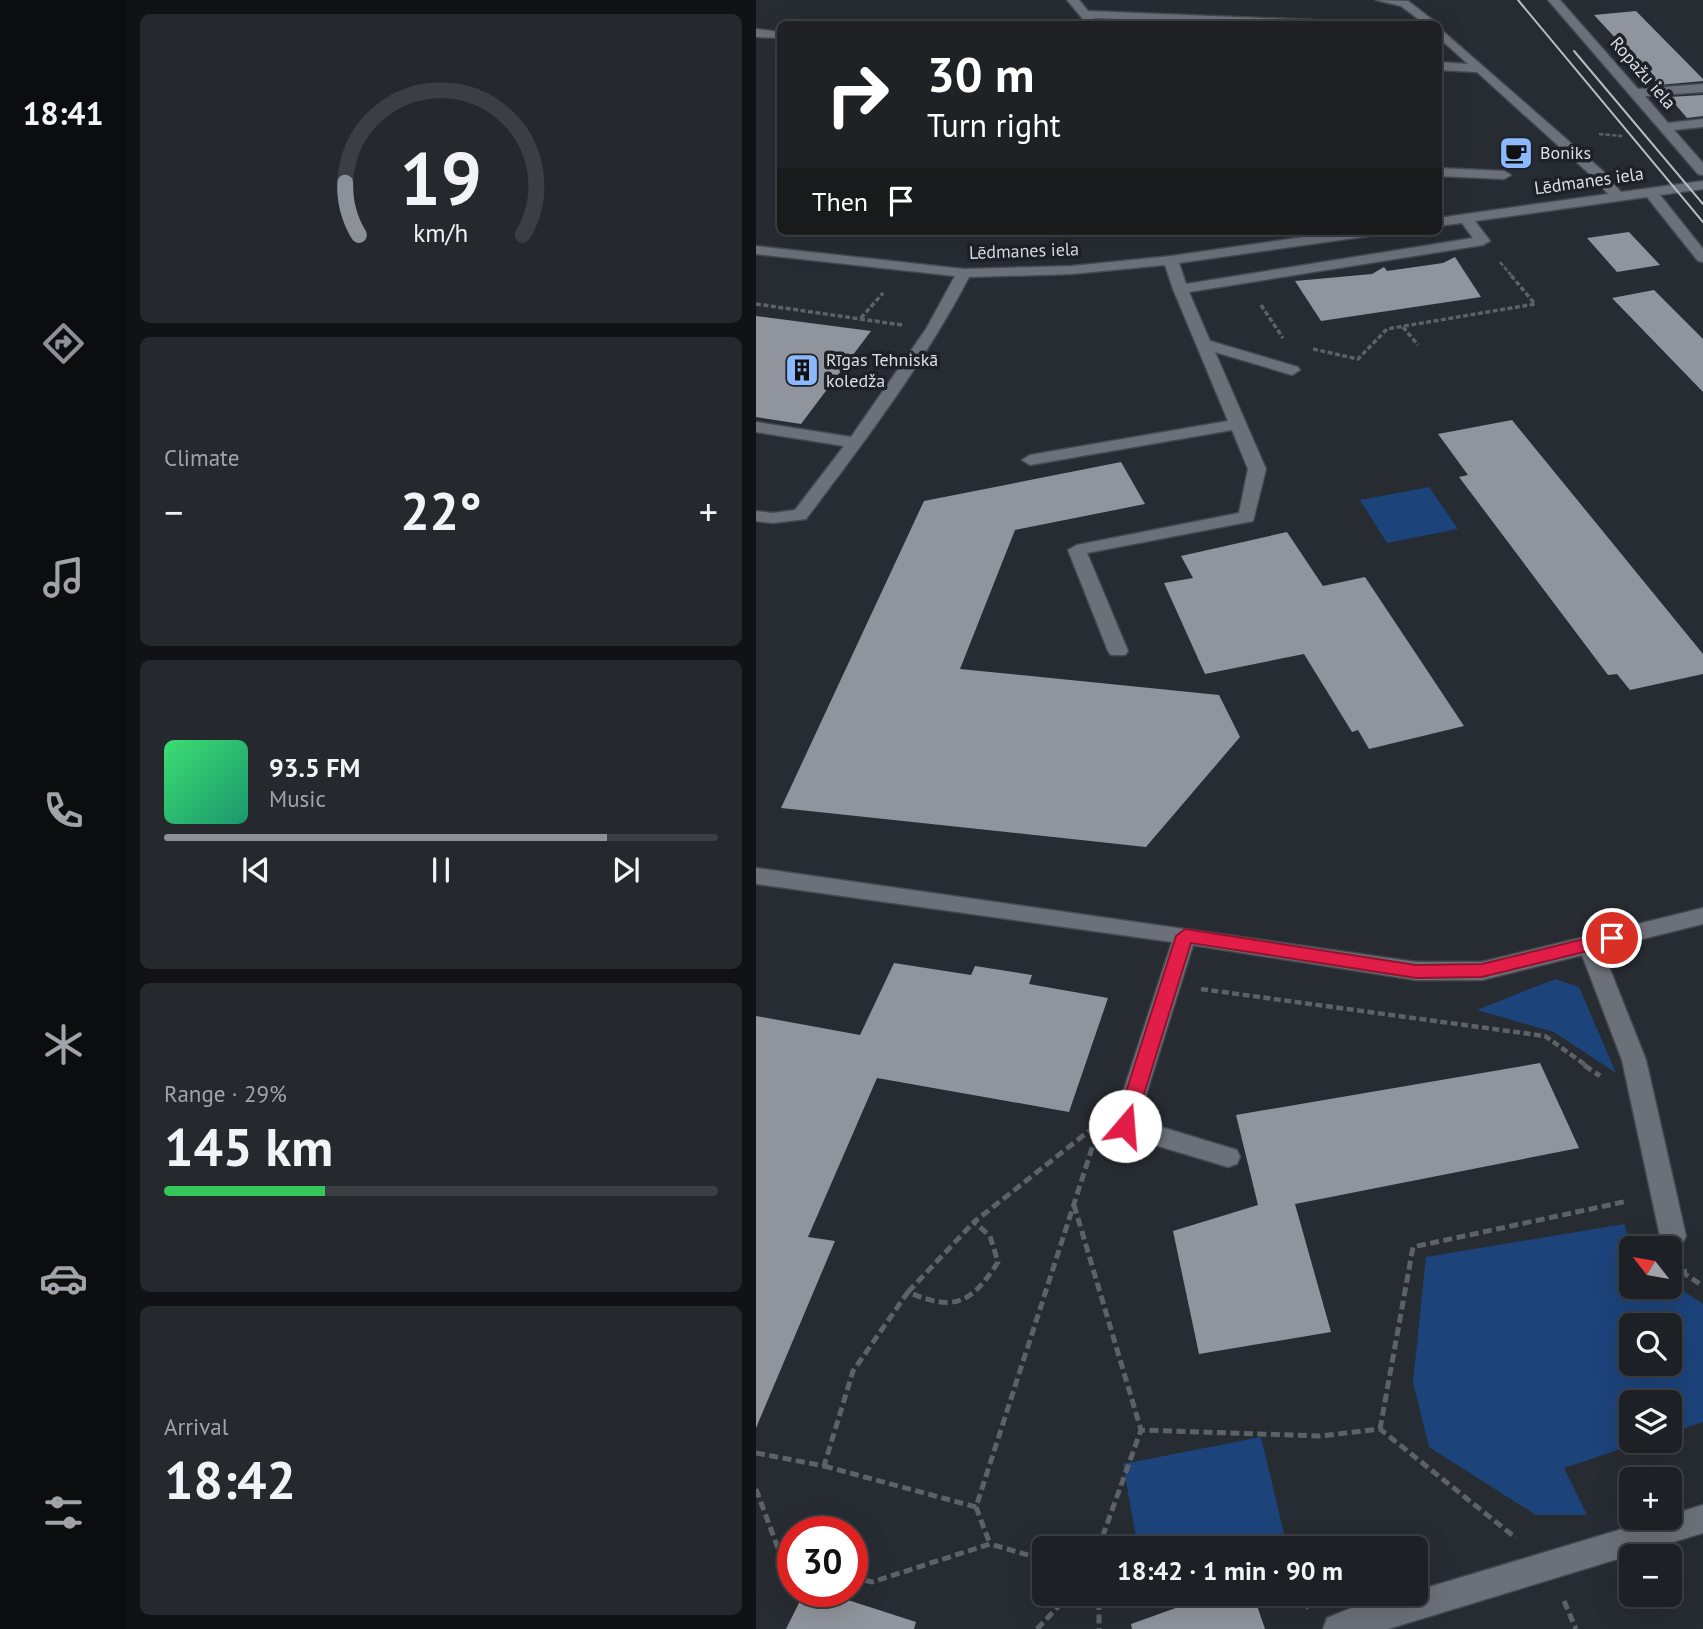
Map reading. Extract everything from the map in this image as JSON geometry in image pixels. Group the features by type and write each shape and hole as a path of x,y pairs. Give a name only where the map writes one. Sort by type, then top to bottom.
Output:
{"street":[{"path":"1073,0 1090,21"},
{"path":"1382,0 1404,3 1428,21"},
{"name":"Ropažu iela","path":"1554,0 1703,171"},
{"path":"1084,14 1244,21"},
{"path":"756,33 777,34"},
{"path":"1442,33 1599,175 1617,196"},
{"path":"1442,66 1478,68"},
{"path":"1636,93 1703,88"},
{"path":"1664,127 1703,123"},
{"path":"1442,172 1504,175"},
{"name":"Lēdmanes iela","path":"1442,221 1703,185"},
{"path":"1649,191 1703,258"},
{"path":"1180,289 1483,241 1465,218"},
{"path":"1263,235 1273,246"},
{"name":"Lēdmanes iela","path":"756,250 964,273 1072,270 1171,260 1349,235"},
{"path":"1118,651 1077,550 1247,517 1257,469 1180,289 1171,260"},
{"path":"756,516 773,518 800,515 855,443 934,329 964,273"},
{"path":"1204,344 1292,370"},
{"path":"1030,460 1239,424"},
{"path":"756,427 855,443"},
{"path":"756,876 1416,971 1482,971 1703,916"},
{"path":"1185,936 1125,1126 1228,1157"},
{"path":"1589,944 1634,1060 1673,1236"},
{"path":"1338,1629 1703,1520"}],"path":[{"path":"1310,348 1358,359 1387,329 1535,304 1483,241"},
{"path":"1243,279 1286,343"},
{"path":"861,319 887,289"},
{"path":"756,303 934,329"},
{"path":"1402,326 1418,345"},
{"path":"1170,985 1545,1036 1646,1110"},
{"path":"824,1466 853,1371 908,1292 974,1222 1100,1122"},
{"path":"990,1544 976,1507 1096,1134"},
{"path":"1380,1429 1413,1247 1663,1194"},
{"path":"1073,1205 1141,1430 1103,1536"},
{"path":"908,1292 935,1303 962,1300 985,1284 998,1262 990,1236 974,1222"},
{"path":"1141,1430 1320,1436 1380,1429 1549,1564 1576,1629"},
{"path":"756,1453 824,1466 976,1507"},
{"path":"756,1489 777,1546"},
{"path":"868,1581 872,1582 990,1544 1032,1556"},
{"path":"1037,1629 1059,1606"},
{"path":"1098,1606 1099,1629"}],"shaded area":[{"path":"1429,487 1458,529 1387,543 1360,500"},
{"path":"1555,979 1579,987 1616,1073 1554,1032 1477,1010"},
{"path":"1624,1224 1628,1236 1619,1236 1619,1299 1682,1299 1682,1290 1703,1304 1703,1422 1682,1429 1682,1390 1619,1390 1619,1449 1564,1468 1587,1515 1536,1515 1429,1447 1413,1382 1426,1257"},
{"path":"1261,1437 1285,1536 1136,1536 1123,1464"}],"building":[{"path":"1636,11 1703,81 1659,85 1594,15"},
{"path":"1703,95 1703,116 1687,118 1669,97"},
{"path":"1629,232 1660,265 1617,272 1587,238"},
{"path":"1455,257 1481,297 1321,321 1295,281 1372,274 1384,267 1387,271 1443,263"},
{"path":"1654,290 1703,339 1703,392 1612,298"},
{"name":"Rīgas Tehniskā koledža","path":"756,316 871,331 801,424 756,417"},
{"path":"1512,420 1703,654 1703,674 1630,690 1617,674 1608,675 1459,477 1468,475 1438,434"},
{"path":"1121,462 1145,504 1015,530 960,669 1219,695 1240,737 1146,847 781,808 924,501"},
{"path":"1287,532 1323,586 1365,577 1464,726 1369,749 1358,730 1352,732 1304,654 1205,674 1164,583 1193,578 1181,556"},
{"path":"894,963 971,975 975,966 1032,975 1029,984 1108,998 1069,1112 877,1078 808,1237 835,1241 756,1428 756,1016 860,1035"},
{"path":"1540,1063 1579,1148 1295,1204 1331,1332 1199,1354 1173,1231 1258,1205 1236,1115"},
{"path":"868,1606 916,1622 914,1629 786,1629 797,1607"},
{"path":"1181,1606 1257,1606 1265,1629 1132,1629 1131,1624"}],"tram line":[{"path":"1518,0 1703,222"},
{"path":"1574,51 1703,204"}],"place":[{"name":"Boniks","path":"1516,153"},
{"name":"Rīgas Tehniskā koledža","path":"802,370"}],"route":[{"path":"1125,1126 1185,936 1416,971 1482,971 1612,938"}]}
